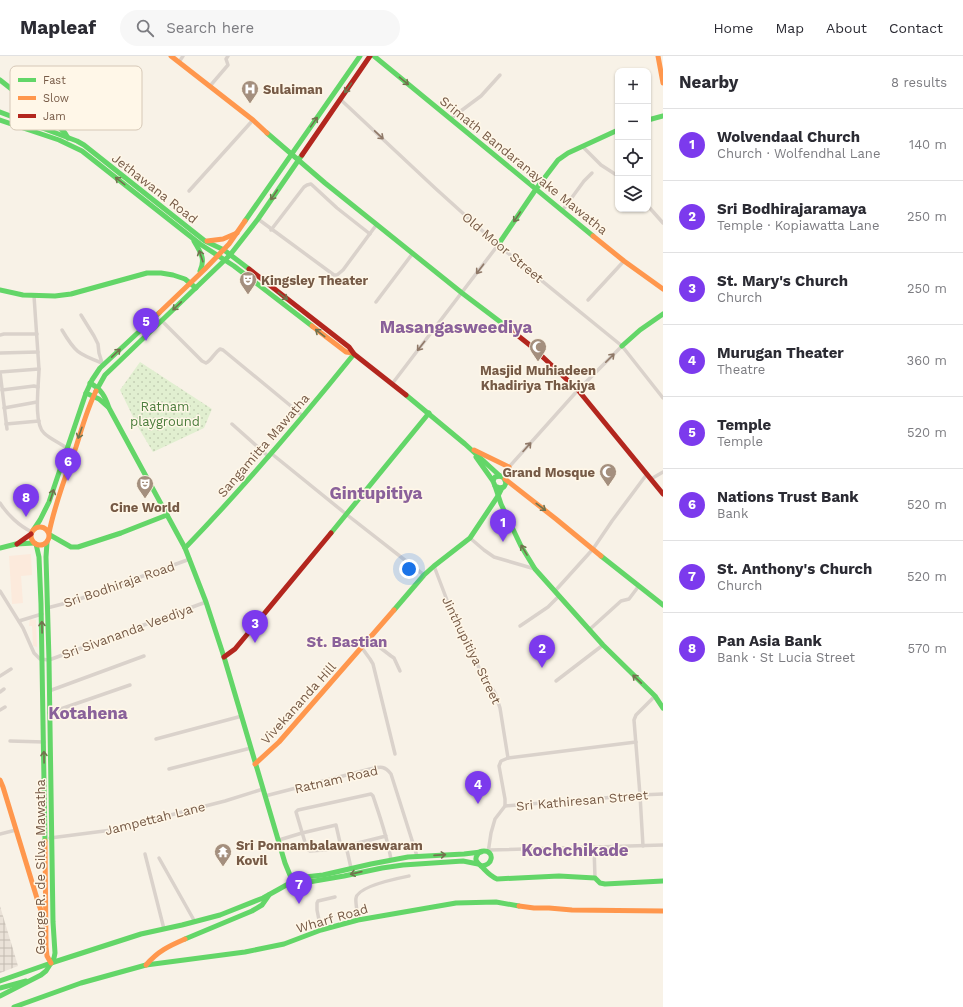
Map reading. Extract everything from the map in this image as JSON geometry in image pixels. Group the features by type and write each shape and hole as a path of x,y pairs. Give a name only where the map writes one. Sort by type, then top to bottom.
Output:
{"main road":[{"path":"171,56 253,120 298,160 462,293 531,346 578,390 663,494"},
{"path":"35,544 31,538 32,532 49,502 90,383 103,364 224,250 360,56"},
{"path":"0,548 16,544 42,545 47,542 56,504 93,396 101,381 105,375 230,255 240,243 258,220 370,56"},
{"name":"Srimath Bandaranayake Mawatha","path":"374,56 624,261 663,289"},
{"path":"658,56 662,69 663,84"},
{"path":"0,80 10,88"},
{"path":"0,112 10,116"},
{"path":"651,119 663,116"},
{"path":"0,120 10,123"},
{"path":"30,130 59,140 67,141"},
{"path":"42,130 67,141"},
{"path":"63,130 67,135 67,141"},
{"path":"498,245 536,189 558,160 568,153 615,131"},
{"name":"Jethawana Road","path":"67,141 200,244 225,259 346,352 353,354"},
{"name":"Jethawana Road","path":"67,141 77,141 84,145 205,241 224,250 349,347 353,354"},
{"path":"205,241 228,238 238,232"},
{"path":"192,238 203,259 203,264 198,275"},
{"path":"0,290 24,295 55,296 71,294 147,273 180,276 196,288"},
{"path":"622,346 640,330 663,314"},
{"path":"353,354 429,413 502,477 593,549 638,587 663,605"},
{"name":"Sangamitta Mawatha","path":"185,548 219,513 270,456 353,354"},
{"path":"90,383 98,387 107,400 109,408 190,559 224,657 291,881"},
{"path":"86,394 99,399 109,408"},
{"path":"224,657 235,649 429,413"},
{"path":"469,448 509,467"},
{"path":"469,448 498,488 502,488 505,485 502,477"},
{"path":"502,477 495,478 494,484 498,496 521,546 535,569 602,645 655,696 663,708"},
{"name":"Vivekananda Hill","path":"256,764 279,742 424,575 470,538 502,488"},
{"path":"16,544 32,532 36,527 43,527 46,528 50,534 71,546 78,547 121,533 167,515"},
{"name":"George R. de Silva Mawatha","path":"35,544 39,557 42,614 46,952 51,963 55,953 53,922 46,557 47,542"},
{"path":"0,780 46,922"},
{"path":"0,981 142,934 220,915 242,907 291,881 301,877 324,875 351,868 416,856 464,854 484,851 489,852 491,859 490,863 482,865 463,861 392,866 298,883 291,881"},
{"path":"481,852 476,857 477,862 502,878 559,876 595,878 600,883 606,884 663,881"},
{"path":"286,866 293,874 301,877"},
{"path":"146,965 154,955 164,947 252,911 262,905 269,894"},
{"name":"Wharf Road","path":"14,1007 81,983 146,965 245,952 284,944 321,930 358,920 456,903 496,902 534,908 663,911"},
{"path":"0,996 37,978 46,971 51,963"},
{"path":"0,988 37,978"}],"street":[{"path":"179,62 183,56"},
{"path":"210,86 228,65 226,59 228,56"},
{"path":"450,119 481,96 500,75"},
{"name":"Old Moor Street","path":"340,99 498,245 622,346 663,398"},
{"path":"189,191 253,120"},
{"path":"582,146 601,164 615,174"},
{"path":"562,211 584,181 592,173"},
{"path":"271,230 304,187 311,184 337,208 370,234"},
{"path":"651,209 663,223"},
{"path":"258,220 334,275 337,275 343,270 377,224"},
{"path":"392,384 498,245"},
{"path":"376,302 413,253"},
{"path":"588,300 624,261"},
{"path":"34,296 39,369 38,402 40,427 43,432 67,448"},
{"path":"81,315 98,344 99,353 103,364"},
{"path":"162,321 203,362 208,362 217,351 222,349 303,416"},
{"path":"62,330 76,350 85,357 103,364"},
{"path":"0,335 37,334"},
{"path":"502,477 509,467 578,390 622,346"},
{"path":"0,352 38,352"},
{"path":"7,429 0,372 39,369"},
{"path":"2,390 34,386 38,387"},
{"path":"4,408 38,402"},
{"path":"6,424 39,421"},
{"path":"232,424 270,456 424,575"},
{"path":"651,479 663,472"},
{"path":"555,591 593,549 647,474"},
{"path":"0,503 14,519 32,532"},
{"path":"470,538 494,557 535,569"},
{"name":"Sri Bodhiraja Road","path":"47,608 74,601 190,559"},
{"name":"Jinthupitiya Street","path":"434,566 450,608 481,672 490,684 498,700 508,758"},
{"path":"589,630 621,601 628,599 638,587"},
{"path":"0,591 20,621 34,653 42,660 49,660"},
{"path":"520,626 548,607 559,596"},
{"name":"Sri Sivananda Veediya","path":"49,660 206,602"},
{"path":"20,621 42,614"},
{"path":"368,639 394,658 400,670"},
{"path":"556,681 602,645"},
{"path":"362,648 373,664 395,754"},
{"path":"49,691 144,656"},
{"path":"0,676 11,669"},
{"path":"49,713 130,685"},
{"path":"0,692 4,689"},
{"path":"643,846 634,720 636,715 655,696"},
{"path":"0,710 5,707"},
{"path":"156,739 242,716"},
{"path":"10,741 44,742"},
{"path":"505,806 499,766 501,761 508,758 636,742"},
{"path":"169,768 251,748"},
{"name":"Ratnam Road","path":"265,796 370,769 380,767 384,768 391,774 416,856"},
{"name":"Jampettah Lane","path":"45,839 112,830 226,801 263,789"},
{"path":"386,836 341,847 324,850 308,850 296,812 371,794 373,796 386,836 391,860"},
{"name":"Sri Kathiresan Street","path":"489,852 491,833 495,819 505,806 663,794"},
{"path":"279,840 336,825 341,847"},
{"path":"0,834 16,830"},
{"path":"489,852 663,844"},
{"path":"346,846 351,868"},
{"path":"594,847 595,878"},
{"path":"146,854 164,929"},
{"path":"159,858 195,922"},
{"path":"358,920 356,898 359,893 371,886 409,876"},
{"path":"321,930 317,903 318,901 335,897"}],"shaded area":[{"path":"31,554 32,575 21,576 23,603 12,604 9,556"},
{"path":"30,619 36,620 37,647 33,646 32,626 29,626"},
{"path":"0,906 18,966 0,973"}],"green space":[{"name":"Ratnam playground","path":"140,362 212,409 204,428 153,452 138,427 120,390"}],"traffic: fast":[{"path":"245,221 360,56"},
{"path":"374,56 593,236"},
{"path":"0,80 10,88"},
{"path":"0,112 10,116"},
{"path":"651,119 663,116"},
{"path":"0,120 10,123"},
{"path":"30,130 59,140 82,151 200,244 234,266 312,326"},
{"path":"48,130 84,145 205,241 224,250 249,269"},
{"path":"62,130 68,138"},
{"path":"498,245 536,189 558,160 568,153 615,131"},
{"path":"267,133 325,183 462,293 507,327"},
{"path":"96,391 105,375 230,255 258,219 302,155"},
{"path":"194,241 202,259 200,271"},
{"path":"0,290 23,295 55,296 71,294 147,273 173,275 185,279 196,288"},
{"path":"34,529 49,502 86,393 92,380 100,368 159,313"},
{"path":"622,346 640,330 663,314"},
{"path":"185,548 272,453 354,354"},
{"path":"90,383 100,390 104,396 109,408 185,548 206,602 224,657 285,863 292,880 295,882"},
{"path":"86,393 99,399 108,407"},
{"path":"406,395 465,444 500,476"},
{"path":"331,533 429,413"},
{"path":"476,457 495,486 500,488 504,487 506,483 504,478 500,476 495,477 493,481"},
{"path":"495,486 501,504 521,546 535,569 603,645 655,696 663,708"},
{"path":"394,610 424,575 470,538 502,488"},
{"path":"50,535 71,547 78,547 121,533 167,515"},
{"path":"47,542 46,557 53,922 55,953 51,963"},
{"path":"0,548 16,544 34,543"},
{"path":"36,544 39,557 41,604 45,841"},
{"path":"601,556 663,605"},
{"path":"481,866 485,865 488,864 491,858 490,853 484,851 478,853 476,858 477,861 479,864 489,874 492,877 497,879 559,876 595,878 600,883 605,884 663,881"},
{"path":"290,883 296,878 323,875 408,857 481,852"},
{"path":"290,883 303,883 403,865 463,861 478,864"},
{"path":"0,981 141,934 220,915 263,898 290,883"},
{"path":"185,939 252,911 262,905 269,895"},
{"path":"14,1007 81,983 146,965 245,952 284,944 321,930 358,920 456,903 496,902 519,906"},
{"path":"0,996 41,975 46,971 51,963"},
{"path":"0,988 26,981"}],"traffic: slow":[{"path":"171,56 253,120 267,133"},
{"path":"658,56 663,83"},
{"path":"159,313 229,244 245,221"},
{"path":"207,241 223,239 237,233"},
{"path":"593,236 624,261 663,289"},
{"path":"312,326 346,352 353,353"},
{"path":"49,533 61,489 87,412 96,391"},
{"path":"474,450 509,467"},
{"path":"505,479 601,556"},
{"path":"36,527 44,527 49,532 49,536 47,543 44,545 36,545 31,540 31,532 36,527"},
{"path":"255,764 279,742 394,610"},
{"path":"0,780 45,921"},
{"path":"45,841 46,947 47,956 51,963"},
{"path":"519,906 572,910 663,911"},
{"path":"146,965 164,949 185,939"}],"traffic: jam":[{"path":"302,155 370,56"},
{"path":"249,269 349,347 354,354 406,395"},
{"path":"507,327 531,346 578,390 663,494"},
{"path":"224,657 235,649 331,533"},
{"path":"17,544 31,534"}],"place":[{"name":"Sulaiman","path":"250,104"},
{"name":"Kingsley Theater","path":"248,295"},
{"name":"Temple","path":"146,341"},
{"name":"Masjid Muhiadeen Khadiriya Thakiya","path":"538,362"},
{"name":"Nations Trust Bank","path":"68,481"},
{"name":"Grand Mosque","path":"608,487"},
{"name":"Cine World","path":"145,499"},
{"name":"Pan Asia Bank","path":"26,517"},
{"name":"Wolvendaal Church","path":"503,542"},
{"name":"St. Mary's Church","path":"255,643"},
{"name":"Sri Bodhirajaramaya","path":"542,668"},
{"name":"Murugan Theater","path":"478,804"},
{"name":"Sri Ponnambalawaneswaram Kovil","path":"223,867"},
{"name":"St. Anthony's Church","path":"299,904"}],"district":[{"name":"Masangasweediya","path":"456,327"},
{"name":"Gintupitiya","path":"376,493"},
{"name":"St. Bastian","path":"347,642"},
{"name":"Kotahena","path":"88,713"},
{"name":"Kochchikade","path":"575,850"}]}
